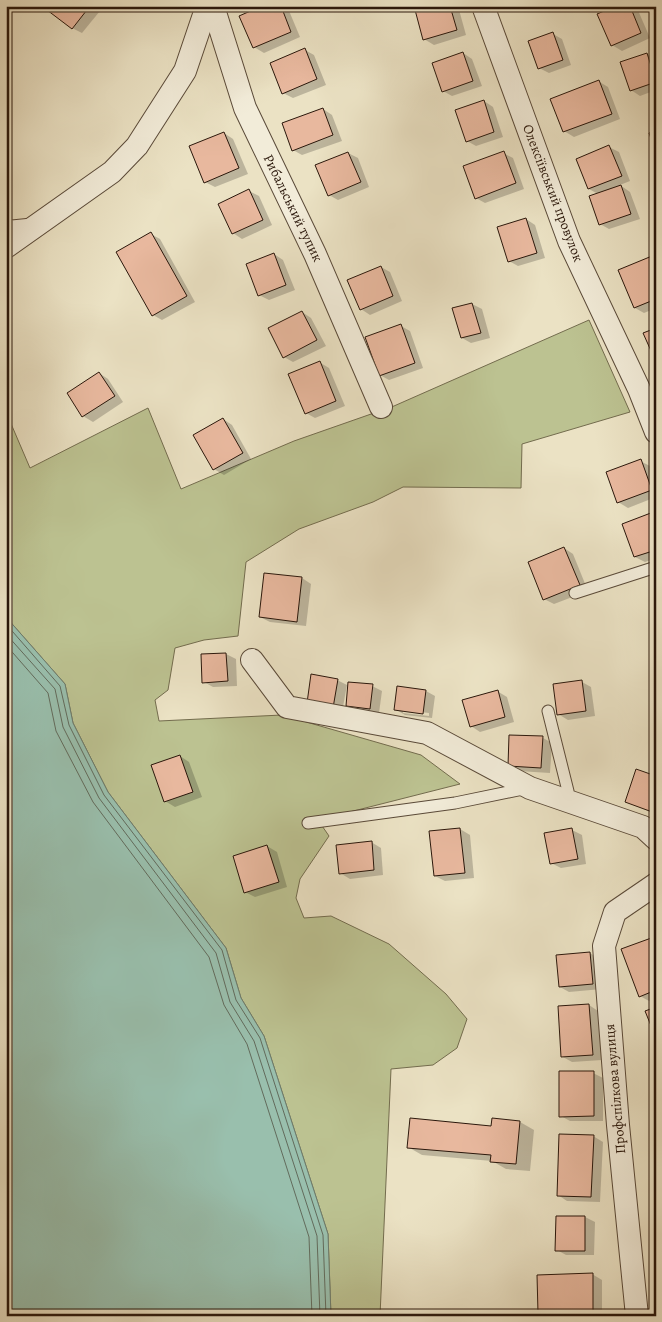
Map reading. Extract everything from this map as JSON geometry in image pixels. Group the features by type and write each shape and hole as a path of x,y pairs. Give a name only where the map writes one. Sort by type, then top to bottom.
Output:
{"street":[{"path":"6,247 112,172 137,146 185,72 207,6"},
{"name":"Рибальський тупик","path":"213,6 245,108 315,254 381,407"},
{"name":"Олексіївський провулок","path":"484,6 568,241 639,389 656,432"},
{"path":"252,660 288,707 427,733 530,788 643,828 656,838"},
{"name":"Профспілкова вулиця","path":"637,1316 618,1125 604,946 615,912 656,884"}],"lane":[{"path":"6,224 12,226 39,223"},
{"path":"575,592 656,567"},
{"path":"548,710 568,791 566,801"},
{"path":"308,823 455,803 530,788"}],"shaded area":[{"path":"589,320 630,412 522,444 521,488 403,487 373,502 299,529 246,562 238,636 204,640 175,648 168,690 155,700 159,721 282,715 421,755 460,784 318,820 329,836 300,879 296,898 304,918 331,916 389,944 446,994 467,1019 457,1048 433,1065 391,1069 380,1316 331,1316 328,1234 264,1036 241,998 226,948 108,792 73,723 65,684 6,617 6,412 30,468 148,408 181,489 294,441 394,406"}],"water":[{"path":"6,617 65,684 73,723 108,792 226,948 241,998 264,1036 328,1234 331,1316 6,1316"}],"building":[{"path":"50,6 90,6 72,29 47,10"},
{"path":"262,6 281,6 291,32 253,48 239,16"},
{"path":"414,6 450,6 457,30 423,40"},
{"path":"616,6 630,6 641,33 611,46 597,14"},
{"path":"553,32 563,60 538,69 528,41"},
{"path":"305,48 317,79 282,94 270,63"},
{"path":"463,52 473,81 442,92 432,63"},
{"path":"647,53 656,82 630,91 620,62"},
{"path":"599,80 612,114 563,132 550,99"},
{"path":"484,100 494,132 466,142 455,110"},
{"path":"323,108 333,135 292,151 282,123"},
{"path":"656,130 656,153 649,133"},
{"path":"224,132 239,168 204,183 189,146"},
{"path":"609,145 622,176 588,189 576,159"},
{"path":"504,151 516,183 475,199 463,166"},
{"path":"348,152 361,182 328,196 315,165"},
{"path":"621,185 631,214 599,225 589,196"},
{"path":"249,189 263,220 232,234 218,204"},
{"path":"526,218 537,253 508,262 497,227"},
{"path":"151,232 187,296 152,316 116,252"},
{"path":"274,253 286,285 258,296 246,264"},
{"path":"652,256 656,266 656,299 634,308 618,270"},
{"path":"381,266 393,296 360,310 347,280"},
{"path":"472,303 481,333 461,338 452,308"},
{"path":"302,311 317,340 283,358 268,328"},
{"path":"401,324 415,363 379,376 365,337"},
{"path":"656,328 656,362 643,333"},
{"path":"320,361 336,401 305,414 288,374"},
{"path":"99,372 115,396 82,417 67,393"},
{"path":"223,418 243,453 213,470 193,435"},
{"path":"641,459 652,490 617,503 606,472"},
{"path":"656,511 656,550 634,557 622,524"},
{"path":"564,547 580,585 543,600 528,562"},
{"path":"264,573 302,577 297,622 259,617"},
{"path":"226,653 228,681 202,683 201,654"},
{"path":"311,674 338,679 333,708 307,703"},
{"path":"582,680 586,711 557,715 553,684"},
{"path":"348,682 373,684 370,709 346,706"},
{"path":"397,686 426,690 423,714 394,710"},
{"path":"498,690 505,717 470,727 462,700"},
{"path":"509,735 543,736 541,768 508,766"},
{"path":"180,755 193,792 164,802 151,765"},
{"path":"636,769 656,776 655,813 625,802"},
{"path":"460,828 465,873 434,876 429,831"},
{"path":"572,828 578,859 550,864 544,833"},
{"path":"372,841 374,870 339,874 336,845"},
{"path":"267,845 279,882 244,893 233,856"},
{"path":"654,937 656,990 639,997 621,949"},
{"path":"590,952 593,984 559,987 556,955"},
{"path":"589,1004 593,1055 561,1057 558,1006"},
{"path":"656,1007 656,1032 654,1033 645,1011"},
{"path":"559,1071 594,1071 594,1116 559,1117"},
{"path":"410,1118 491,1126 492,1118 520,1121 516,1164 490,1162 491,1155 407,1148"},
{"path":"559,1134 594,1135 591,1197 557,1196"},
{"path":"556,1216 585,1216 585,1251 555,1251"},
{"path":"593,1273 593,1311 538,1313 537,1275"}]}
